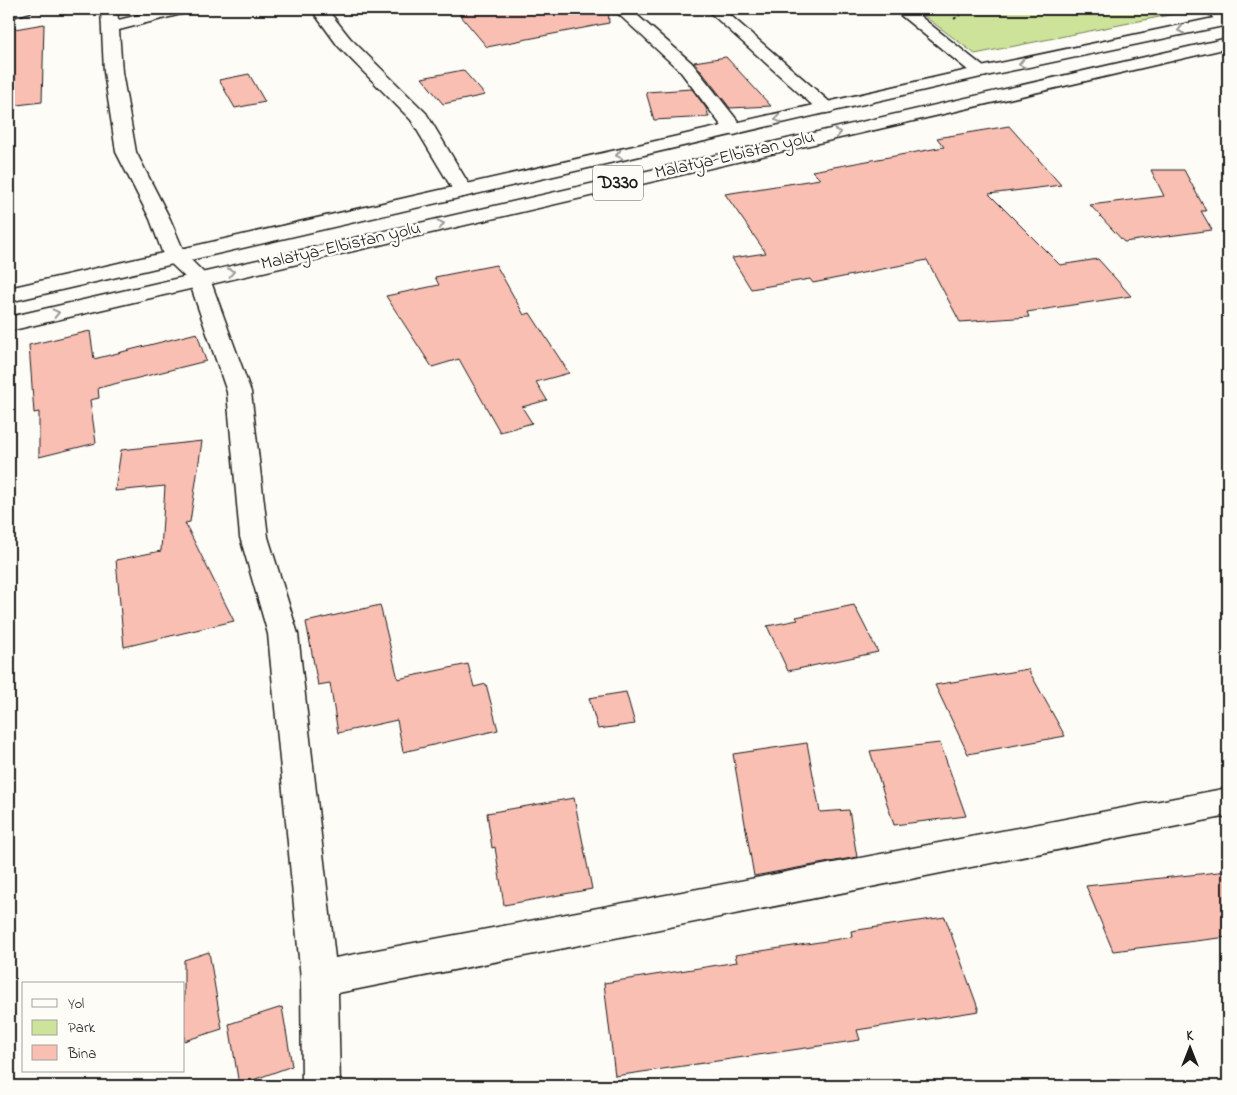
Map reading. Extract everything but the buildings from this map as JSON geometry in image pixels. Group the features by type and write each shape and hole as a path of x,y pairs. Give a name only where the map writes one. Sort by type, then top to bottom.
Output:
{"street":[{"path":"9,13 24,9"},
{"path":"182,9 109,18 113,72 126,152 160,219 175,257 199,279 239,392 254,537 283,634 319,979 320,1086"},
{"path":"318,9 344,42 419,117 463,191"},
{"path":"621,9 686,68 734,129"},
{"path":"714,9 826,108"},
{"path":"901,9 981,72"},
{"name":"Malatya-Elbistan yolu","path":"9,295 1222,17"},
{"name":"Malatya-Elbistan yolu","path":"9,324 1228,43"},
{"path":"319,979 1228,802"}],"green space":[{"path":"915,9 1189,9 1179,13 975,54"}]}
